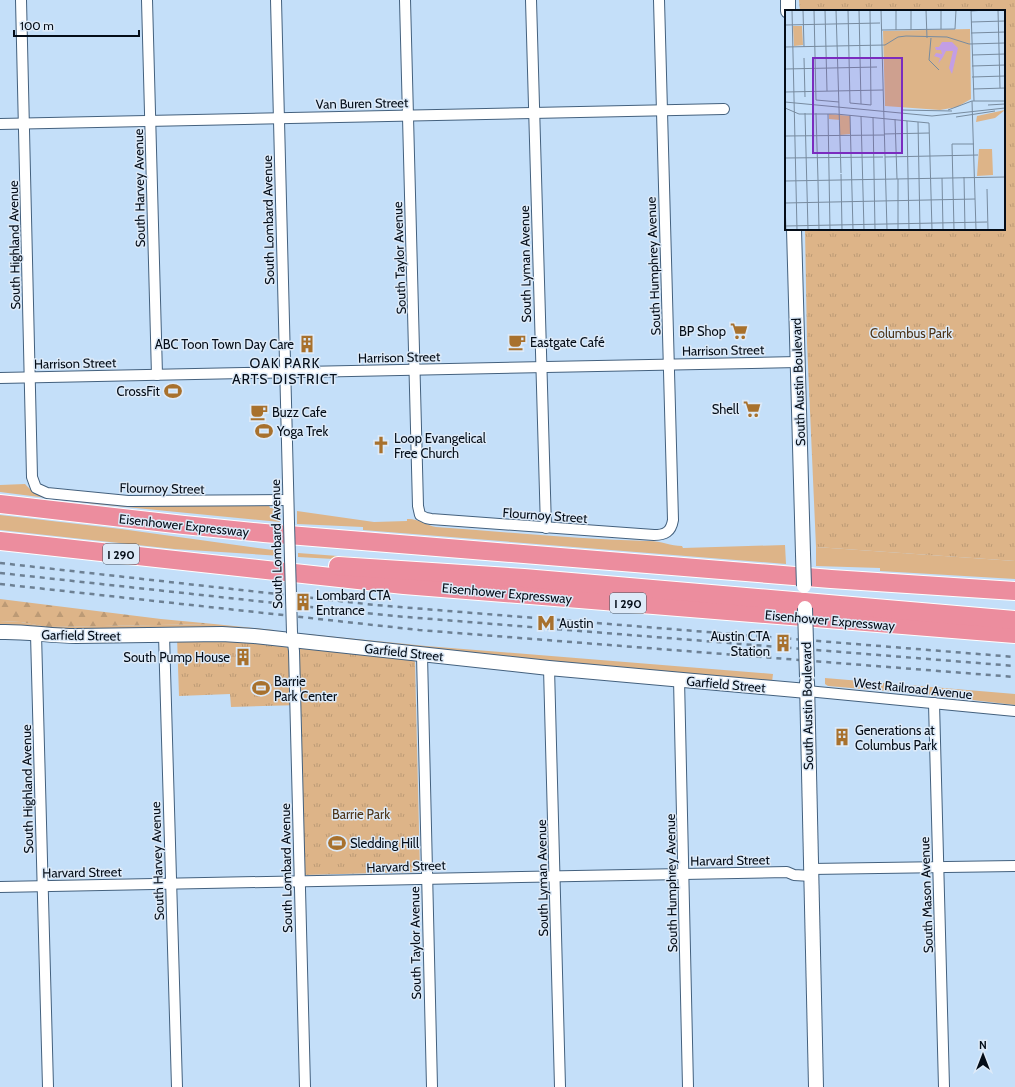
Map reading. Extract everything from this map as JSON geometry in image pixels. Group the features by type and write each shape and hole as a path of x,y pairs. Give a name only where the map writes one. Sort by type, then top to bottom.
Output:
{"highway":[{"name":"Eisenhower Expressway","path":"0,504 184,525 370,542 831,579 1015,591"},
{"name":"Eisenhower Expressway","path":"0,541 412,586 1015,634"},
{"path":"370,542 423,556 525,569 1015,620"},
{"path":"242,568 299,564 322,565 805,598 1015,608"}],"street":[{"name":"South Highland Avenue","path":"22,0 32,477 36,488"},
{"name":"South Harvey Avenue","path":"148,0 157,375"},
{"name":"South Lombard Avenue","path":"276,0 288,500 305,1087"},
{"name":"South Taylor Avenue","path":"406,0 418,506 420,515"},
{"name":"South Lyman Avenue","path":"531,0 546,528"},
{"name":"South Humphrey Avenue","path":"659,0 673,513 672,526 669,531"},
{"name":"Van Buren Street","path":"0,124 724,109"},
{"name":"South Austin Boulevard","path":"794,230 805,598 816,1087"},
{"name":"Harrison Street","path":"0,378 798,362"},
{"name":"Flournoy Street","path":"36,488 47,492 128,501 288,500"},
{"name":"Flournoy Street","path":"420,515 431,519 654,535 660,535 669,531"},
{"name":"Garfield Street","path":"0,632 24,632 76,636 222,634 292,636 422,655 549,668 679,679 807,684"},
{"name":"South Highland Avenue","path":"36,634 48,1087"},
{"name":"South Harvey Avenue","path":"164,635 177,1087"},
{"name":"South Taylor Avenue","path":"422,655 432,1087"},
{"name":"South Lyman Avenue","path":"549,668 560,1087"},
{"name":"South Humphrey Avenue","path":"679,679 688,1087"},
{"name":"West Railroad Avenue","path":"807,684 934,703 1015,711"},
{"name":"South Mason Avenue","path":"934,703 944,1087"},
{"name":"Harvard Street","path":"0,887 787,872 794,875 811,872 939,867 1015,866"}],"green space":[{"name":"Columbus Park","path":"799,0 1015,0 1015,561 816,547 807,343 805,230 1005,230 1005,10 800,10"},
{"path":"25,484 35,494 118,505 269,505 270,508 279,508 280,522 95,504 0,492 0,485"},
{"path":"297,511 374,522 407,521 407,519 411,519 436,527 569,537 653,541 682,546 683,548 785,545 786,564 363,530 363,527 297,524"},
{"path":"0,515 121,529 281,551 281,556 174,549 0,530"},
{"path":"816,547 1015,561 1015,579 880,571 880,568 816,566"},
{"path":"298,553 391,560 422,564 298,557"},
{"path":"0,599 214,624 47,627 21,622 0,621"},
{"path":"0,621 21,622 47,627 214,624 274,630 273,633 76,631 45,629 30,626 0,626"},
{"path":"307,634 426,646 773,674 772,682 592,667 307,636"},
{"name":"Barrie Park","path":"221,636 286,646 288,649 299,649 301,646 413,659 415,662 420,872 304,875 301,705 231,707 230,694 179,696 177,637"},
{"path":"825,678 1015,694 1015,705 920,694 828,686 825,684"}],"railway":[{"path":"0,563 375,605 1015,657"},
{"path":"0,573 394,616 1015,666"},
{"path":"0,584 419,630 1015,677"}],"place":[{"name":"BP Shop","path":"739,331"},
{"name":"Eastgate Café","path":"517,342"},
{"name":"ABC Toon Town Day Care","path":"307,344"},
{"name":"CrossFit","path":"173,391"},
{"name":"Shell","path":"752,409"},
{"name":"Buzz Cafe","path":"259,412"},
{"name":"Yoga Trek","path":"264,431"},
{"name":"Loop Evangelical Free Church","path":"381,445"},
{"name":"Lombard CTA Entrance","path":"303,602"},
{"name":"Austin","path":"546,623"},
{"name":"Austin CTA Station","path":"783,643"},
{"name":"South Pump House","path":"243,657"},
{"name":"Barrie Park Center","path":"261,688"},
{"name":"Generations at Columbus Park","path":"842,737"},
{"name":"Sledding Hill","path":"337,843"}],"district":[{"name":"OAK PARK ARTS DISTRICT","path":"285,372"}]}
